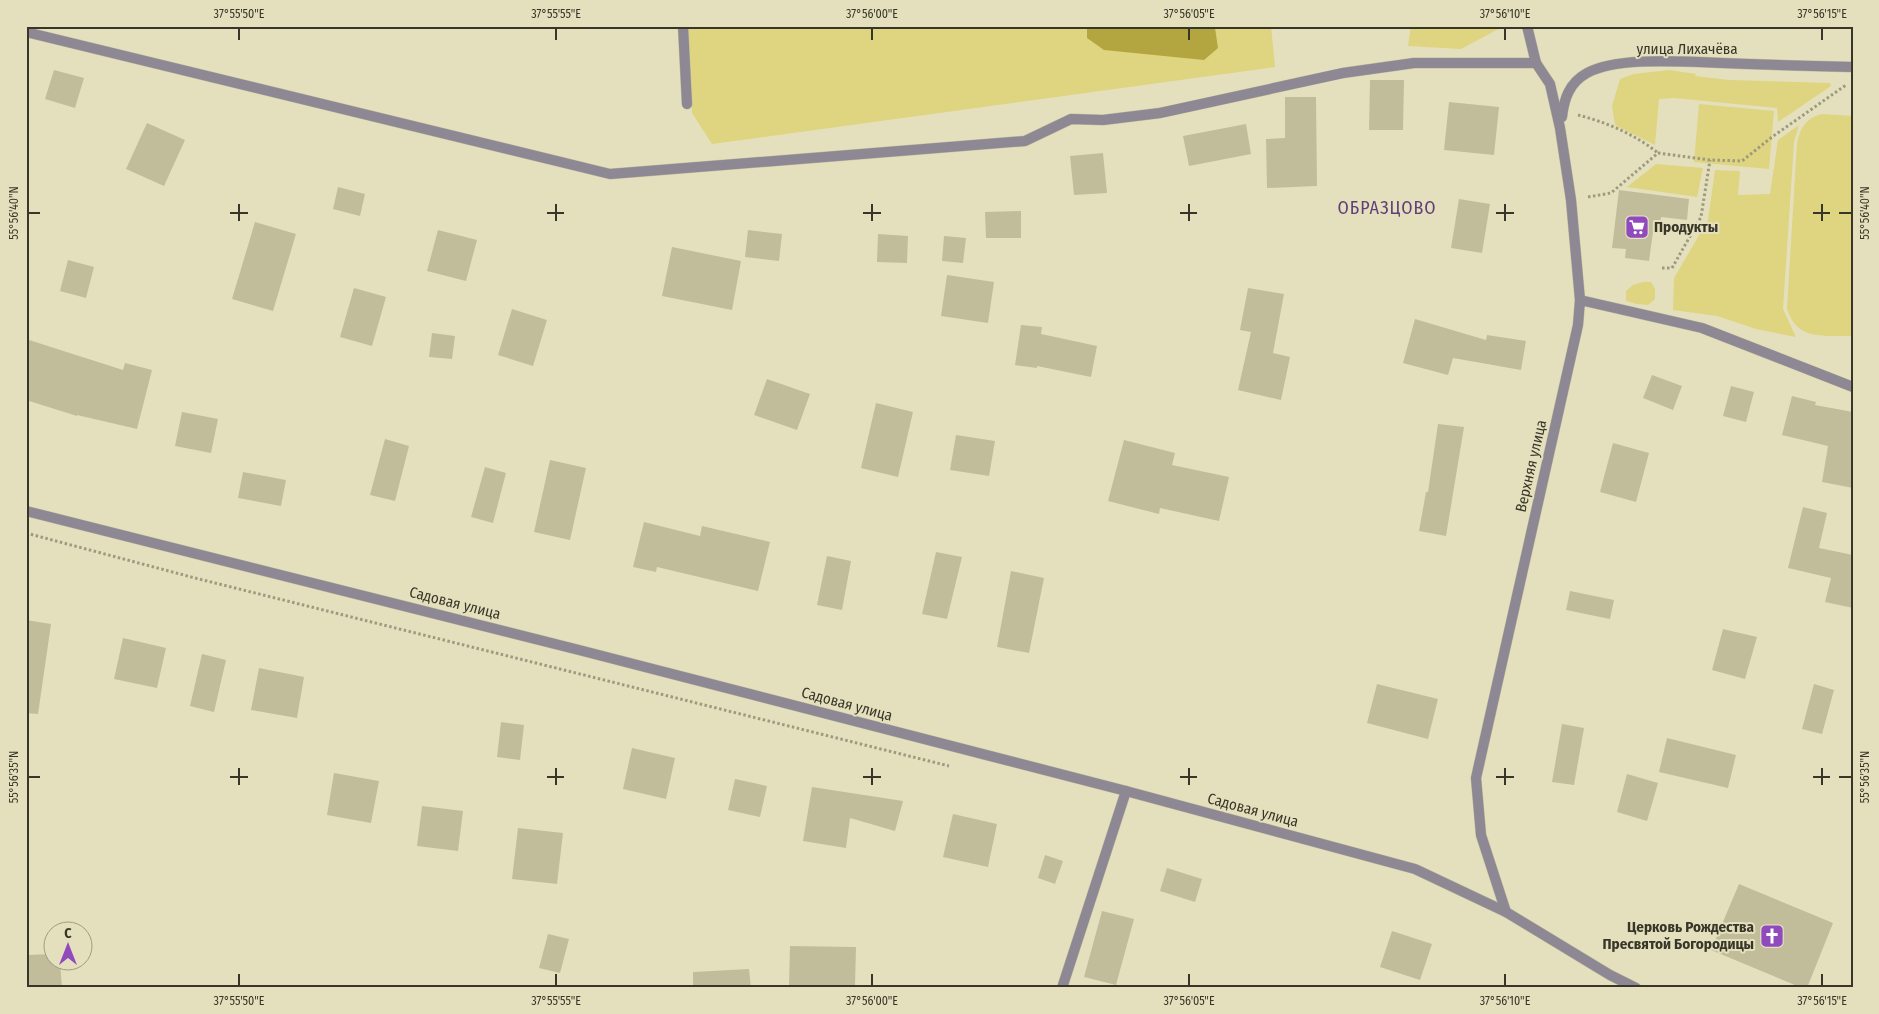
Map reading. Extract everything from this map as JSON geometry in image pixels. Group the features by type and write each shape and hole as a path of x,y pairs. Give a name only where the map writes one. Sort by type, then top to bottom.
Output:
{"street":[{"path":"683,26 687,104"},
{"name":"Верхняя улица","path":"1506,912 1481,834 1476,778 1578,325 1580,300 1571,200 1560,128 1550,84 1536,63 1527,26"},
{"path":"26,32 610,174 1025,141 1071,119 1103,120 1160,113 1344,73 1414,63 1536,63"},
{"name":"улица Лихачёва","path":"1560,128 1562,111 1568,92 1574,82 1586,73 1600,67 1647,61 1853,67"},
{"path":"1580,300 1702,328 1853,387"},
{"name":"Садовая улица","path":"26,511 579,650 1415,869 1506,912 1610,975 1636,988"},
{"path":"1062,988 1126,792"}],"path":[{"path":"1562,111 1595,119 1628,134 1658,153 1710,160 1742,161 1772,137 1853,80"},
{"path":"1571,200 1611,193 1658,153"},
{"path":"1662,268 1672,268 1702,216 1710,160"},
{"path":"26,533 205,581 956,768"}],"shaded area":[{"path":"686,26 1271,26 1275,67 712,144 692,113"},
{"path":"1087,26 1212,26 1215,28 1218,48 1204,60 1104,50 1087,38"},
{"path":"1411,26 1504,26 1461,49 1408,46"},
{"path":"1669,70 1696,74 1695,76 1729,80 1830,83 1831,86 1778,122 1777,108 1674,98 1659,99 1655,145 1615,125 1612,106 1620,79 1634,74"},
{"path":"1699,104 1774,111 1769,169 1694,162"},
{"path":"1822,114 1853,116 1853,336 1822,336 1805,332 1792,320 1787,309 1797,143 1800,132 1805,124 1812,118"},
{"path":"1799,125 1794,142 1783,309 1796,337 1756,329 1717,316 1673,310 1674,278 1708,220 1715,170 1740,171 1738,195 1770,194 1778,140"},
{"path":"1656,164 1703,168 1697,197 1627,187"},
{"path":"1651,282 1655,289 1655,299 1648,305 1626,301 1626,291 1633,285"}],"building":[{"path":"54,70 84,78 75,108 45,99"},
{"path":"1370,80 1404,80 1403,130 1369,130"},
{"path":"1285,97 1316,97 1317,186 1267,188 1266,139 1285,138"},
{"path":"1449,102 1499,107 1494,155 1444,150"},
{"path":"147,123 185,140 164,186 126,169"},
{"path":"1246,124 1251,154 1189,166 1183,136"},
{"path":"1103,153 1107,193 1074,195 1070,156"},
{"path":"338,187 365,194 360,216 333,209"},
{"name":"Продукты","path":"1619,190 1689,199 1687,220 1661,217 1659,233 1653,232 1649,261 1625,258 1626,249 1612,248"},
{"path":"1459,199 1490,204 1482,253 1451,248"},
{"path":"1021,211 1021,238 986,238 985,212"},
{"path":"255,222 296,234 273,311 232,299"},
{"path":"438,230 477,240 466,281 427,271"},
{"path":"748,230 782,234 779,261 745,257"},
{"path":"878,234 908,236 907,263 877,262"},
{"path":"944,236 966,238 963,263 942,261"},
{"path":"672,247 741,261 732,310 662,296"},
{"path":"68,260 94,267 86,298 60,291"},
{"path":"947,275 994,282 988,323 941,316"},
{"path":"354,288 386,297 372,346 340,337"},
{"path":"1248,288 1284,294 1273,353 1290,357 1281,400 1238,390 1251,332 1240,330"},
{"path":"512,309 547,320 533,366 498,355"},
{"path":"1415,319 1486,340 1487,335 1526,341 1521,370 1453,358 1448,375 1403,363"},
{"path":"1021,325 1042,327 1041,334 1097,346 1091,377 1037,366 1037,368 1015,365"},
{"path":"432,333 455,336 452,359 429,357"},
{"path":"26,339 123,370 125,363 152,370 137,429 77,416 26,400"},
{"path":"1652,375 1682,386 1673,410 1643,398"},
{"path":"767,379 810,394 797,430 754,415"},
{"path":"1731,386 1754,392 1746,422 1723,416"},
{"path":"1792,396 1816,402 1815,405 1853,412 1853,488 1822,482 1828,446 1782,435"},
{"path":"876,403 913,412 898,477 861,468"},
{"path":"182,412 218,419 211,453 175,446"},
{"path":"1438,424 1464,427 1446,536 1419,531 1426,492 1428,492"},
{"path":"956,435 995,441 989,476 950,470"},
{"path":"385,439 409,446 395,501 370,495"},
{"path":"1124,440 1175,453 1172,465 1229,477 1219,521 1160,508 1159,514 1108,501"},
{"path":"1613,443 1649,453 1636,502 1600,492"},
{"path":"550,460 586,468 570,540 534,532"},
{"path":"485,467 506,473 493,523 471,517"},
{"path":"243,472 286,480 281,506 238,498"},
{"path":"1803,507 1827,513 1819,548 1853,555 1853,608 1825,602 1831,578 1788,568"},
{"path":"644,522 700,536 702,526 770,542 758,591 657,567 656,572 633,567"},
{"path":"936,552 962,557 947,619 922,614"},
{"path":"827,556 851,561 842,610 817,605"},
{"path":"1011,571 1044,578 1029,653 997,647"},
{"path":"1570,591 1614,600 1610,619 1566,610"},
{"path":"26,620 51,624 38,714 26,713"},
{"path":"1723,629 1757,637 1745,679 1712,670"},
{"path":"123,638 166,648 157,688 114,679"},
{"path":"202,654 226,660 214,712 190,706"},
{"path":"259,668 304,677 297,718 251,710"},
{"path":"1377,684 1438,699 1428,739 1367,723"},
{"path":"1814,684 1834,690 1822,734 1802,729"},
{"path":"501,722 524,725 520,760 497,757"},
{"path":"1562,724 1584,728 1574,785 1552,782"},
{"path":"1667,738 1736,755 1728,788 1659,772"},
{"path":"632,748 675,758 666,799 623,789"},
{"path":"334,773 379,781 371,823 327,815"},
{"path":"1627,774 1658,783 1647,821 1617,812"},
{"path":"735,779 767,786 760,817 728,810"},
{"path":"812,787 903,801 895,831 850,818 846,848 803,841"},
{"path":"422,806 463,811 458,851 417,846"},
{"path":"953,814 997,824 988,867 943,857"},
{"path":"518,828 563,833 557,884 512,879"},
{"path":"1045,855 1063,861 1055,884 1038,878"},
{"path":"1167,868 1202,879 1195,902 1160,891"},
{"name":"Церковь Рождества Пресвятой Богородицы","path":"1739,884 1833,923 1807,988 1802,988 1711,950"},
{"path":"1102,911 1134,919 1116,985 1084,977"},
{"path":"1392,931 1432,944 1420,980 1380,967"},
{"path":"548,934 569,939 560,973 539,968"},
{"path":"790,946 856,947 855,986 789,985"},
{"path":"42,954 42,972 61,972 62,988 26,988 26,955"},
{"path":"749,969 751,988 693,988 693,972"}],"place":[{"name":"Продукты","path":"1637,227"},
{"name":"Церковь Рождества Пресвятой Богородицы","path":"1772,936"}],"district":[{"name":"ОБРАЗЦОВО","path":"1387,208"}]}
